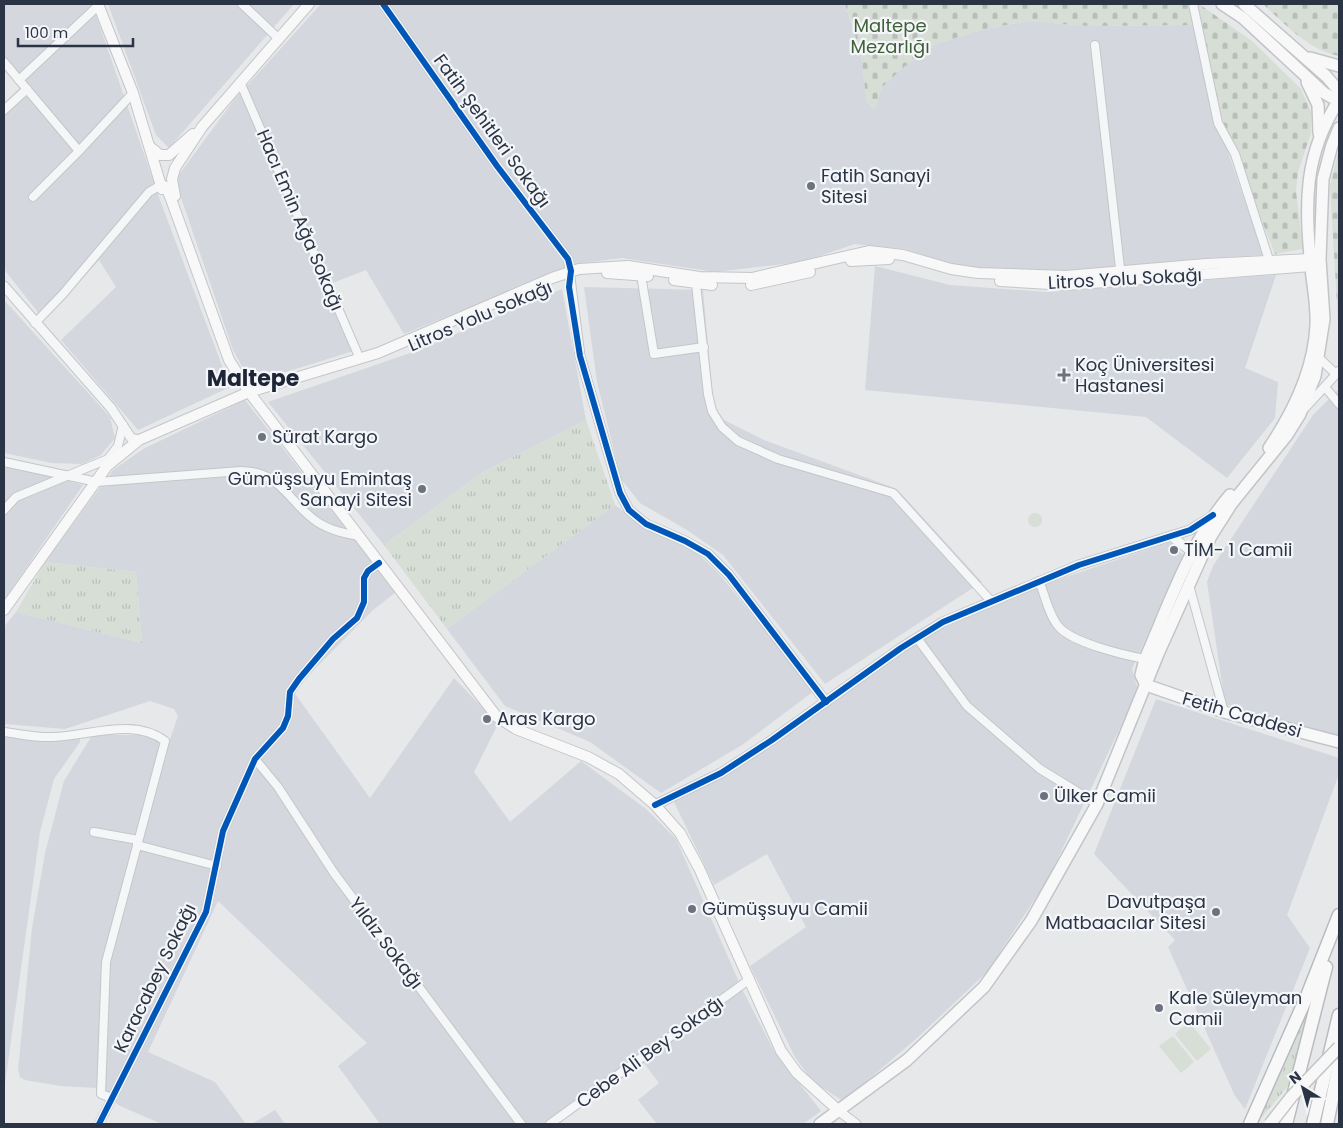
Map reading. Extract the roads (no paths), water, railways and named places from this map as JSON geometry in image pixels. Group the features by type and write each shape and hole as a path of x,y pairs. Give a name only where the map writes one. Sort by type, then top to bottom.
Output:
{"highway":[{"path":"1250,1124 1307,996 1339,916"},
{"path":"1286,1124 1318,994 1339,922"},
{"path":"1313,1124 1339,1015"},
{"path":"1327,1124 1339,1065"}],"main road":[{"path":"99,4 133,92 161,185 166,187 172,199 193,262 230,360 249,392 497,716 516,729 588,757 619,774 655,805 680,833 750,979 781,1051 796,1073 839,1111"},
{"path":"193,262 172,179 179,160 202,127 309,4"},
{"path":"1222,4 1243,18 1324,93 1339,99 1319,137"},
{"path":"1244,4 1305,56 1326,76 1339,92"},
{"path":"1305,56 1339,66"},
{"path":"820,1124 907,1060 984,987 1040,907 1097,804 1211,536 1223,517 1287,435 1300,414 1315,376 1324,318 1307,192 1319,137 1318,105 1303,74"},
{"path":"1146,685 1141,675 1145,659 1192,552 1213,515 1270,447 1298,397 1311,356 1316,326 1315,262 1324,153 1339,115"},
{"path":"150,147 160,155 169,155 202,127"},
{"path":"1322,179 1339,128"},
{"name":"Litros Yolu Sokağı","path":"570,275 607,273 641,275 696,284 731,286 764,283 869,255"},
{"name":"Litros Yolu Sokağı","path":"4,610 98,474 116,457 139,440 249,392 257,394 275,392 475,320 570,275 628,266 700,278 734,279 774,274 869,255 900,260 950,276 1066,285 1121,276 1269,260 1315,262"},
{"name":"Litros Yolu Sokağı","path":"1121,276 1315,262"},
{"path":"1170,629 1171,615 1190,567 1192,552"},
{"name":"Fetih Caddesi","path":"1146,685 1224,712 1339,742"},
{"path":"1269,1124 1292,1096 1339,1047"}],"street":[{"path":"19,80 99,4"},
{"path":"242,4 278,38"},
{"name":"Fatih Şehitleri Sokağı","path":"383,4 497,166 564,253 570,275"},
{"path":"1193,4 1218,123 1235,154 1269,260"},
{"path":"1095,45 1121,276"},
{"path":"4,62 79,151"},
{"name":"Hacı Emin Ağa Sokağı","path":"240,82 361,362"},
{"path":"4,110 26,89"},
{"path":"33,197 79,151 133,92"},
{"path":"35,323 63,294 149,192 161,185"},
{"path":"570,275 580,356 620,493 629,510 646,524 685,541 708,554 729,575 826,702"},
{"path":"641,275 654,354 704,347"},
{"path":"696,284 708,394 712,411 722,427 738,441 778,459 893,492 991,601"},
{"path":"4,286 123,425 131,438 139,440"},
{"path":"1300,414 1339,371 1335,373 1330,370 1319,358"},
{"path":"1325,387 1339,404"},
{"path":"98,474 116,451 123,425"},
{"path":"4,462 67,476 260,472 272,479 321,524 345,534 359,536"},
{"path":"4,510 16,498 67,476 98,474"},
{"path":"655,805 721,773 943,622 1079,565 1190,530 1213,515"},
{"path":"1171,536 1192,552"},
{"name":"Karacabey Sokağı","path":"99,1124 206,912 223,831 255,759 283,728 288,716 290,692 299,679 334,639 357,618 364,602 363,581 368,571 379,563"},
{"path":"1039,581 1056,622 1062,629 1108,651 1145,659"},
{"path":"1189,585 1224,712"},
{"path":"917,638 967,706 1040,769 1097,804"},
{"path":"4,732 51,737 120,729 139,730 154,734 165,741 106,962 102,1094 112,1098"},
{"name":"Yıldız Sokağı","path":"255,759 278,787 334,873 521,1124"},
{"path":"94,832 138,842 217,866"},
{"name":"Cebe Ali Bey Sokağı","path":"550,1124 750,979"},
{"path":"839,1111 856,1124"}],"place":[{"name":"Fatih Sanayi Sitesi","path":"811,186"},
{"name":"Koç Üniversitesi Hastanesi","path":"1064,375"},
{"name":"Sürat Kargo","path":"262,437"},
{"name":"Gümüşsuyu Emintaş Sanayi Sitesi","path":"422,489"},
{"name":"TİM- 1 Camii","path":"1174,550"},
{"name":"Aras Kargo","path":"487,719"},
{"name":"Ülker Camii","path":"1044,796"},
{"name":"Gümüşsuyu Camii","path":"692,909"},
{"name":"Davutpaşa Matbaacılar Sitesi","path":"1216,912"},
{"name":"Kale Süleyman Camii","path":"1159,1008"}],"district":[{"name":"Maltepe","path":"253,378"}],"park label":[{"name":"Maltepe Mezarlığı","path":"890,36"}]}
